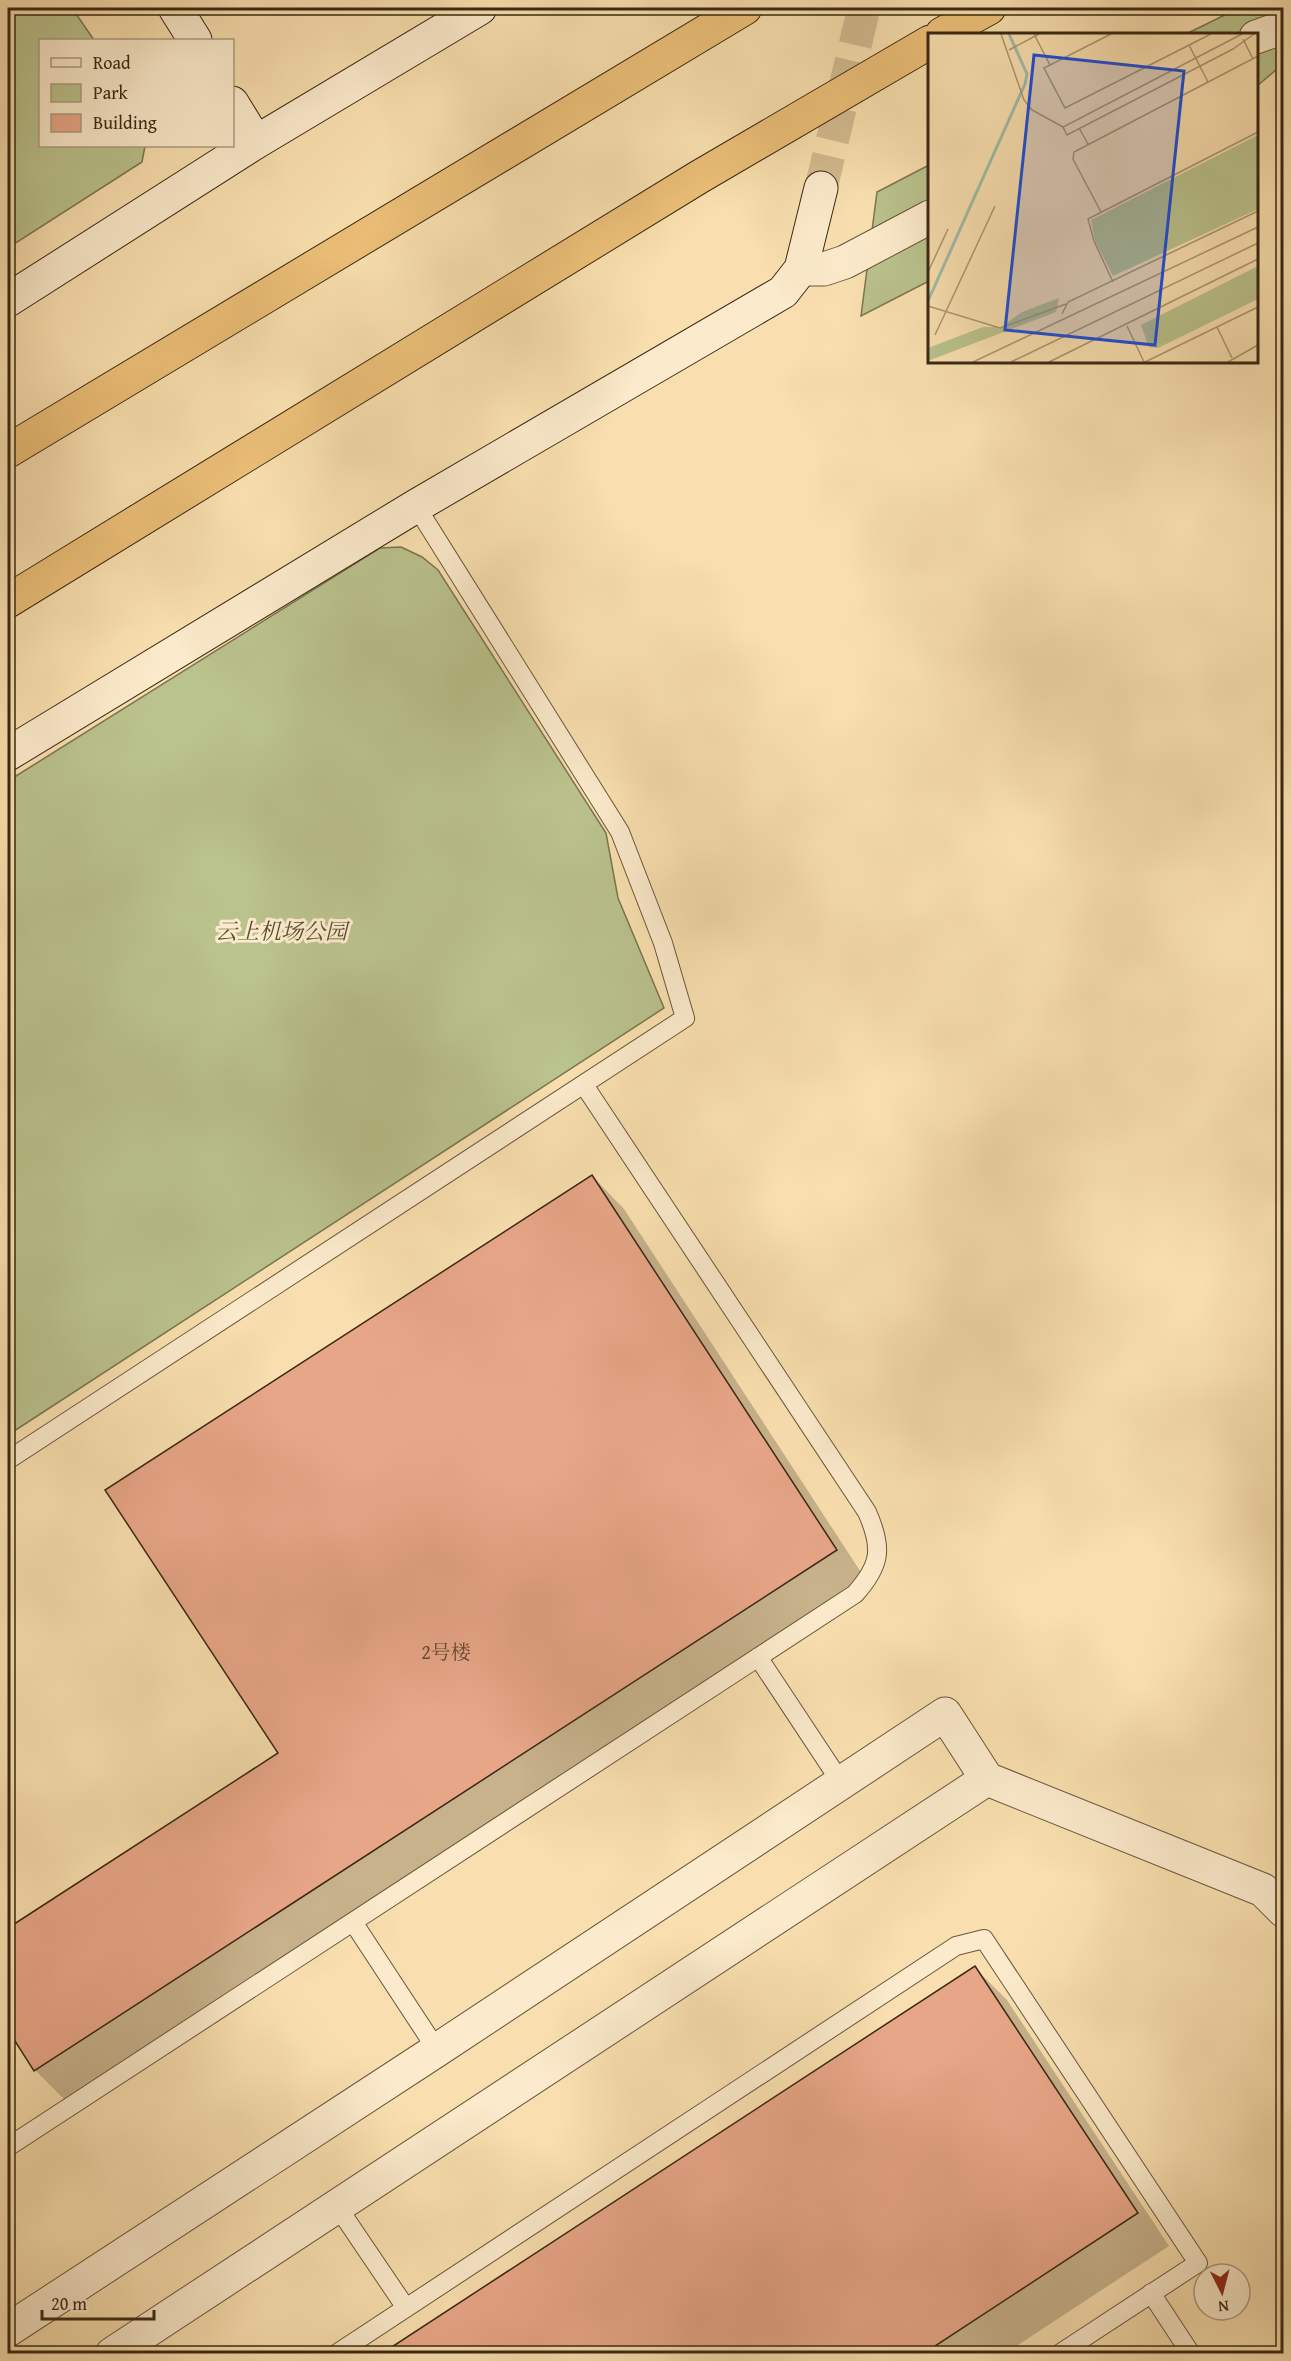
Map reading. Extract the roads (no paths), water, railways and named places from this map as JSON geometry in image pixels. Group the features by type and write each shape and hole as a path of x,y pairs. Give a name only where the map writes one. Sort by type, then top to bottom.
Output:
{"highway":[{"path":"8,451 745,8"},
{"path":"944,33 989,8"},
{"path":"8,601 699,177 928,43"}],"street":[{"path":"175,8 194,39"},
{"path":"8,300 256,142 480,8"},
{"path":"1258,37 1284,27"},
{"path":"234,106 256,142"},
{"path":"8,754 416,506 783,292 801,269 821,188"},
{"path":"801,269 824,269 845,262 928,218"},
{"path":"8,2330 842,1784 945,1714 987,1779 1263,1890 1284,1911"},
{"path":"112,2354 987,1779"}],"lane":[{"path":"8,1460 685,1018 666,954 620,832 416,506"},
{"path":"8,2147 855,1594 870,1577 878,1555 877,1534 867,1512 584,1085"},
{"path":"758,1658 842,1784"},
{"path":"353,1922 437,2050"},
{"path":"336,2354 956,1946 984,1939 1198,2263 1059,2354"},
{"path":"337,2206 406,2308"},
{"path":"1151,2293 1191,2354"}],"tunnel":[{"path":"821,188 864,8"}],"park label":[{"name":"云上机场公园","path":"281,931"}]}
